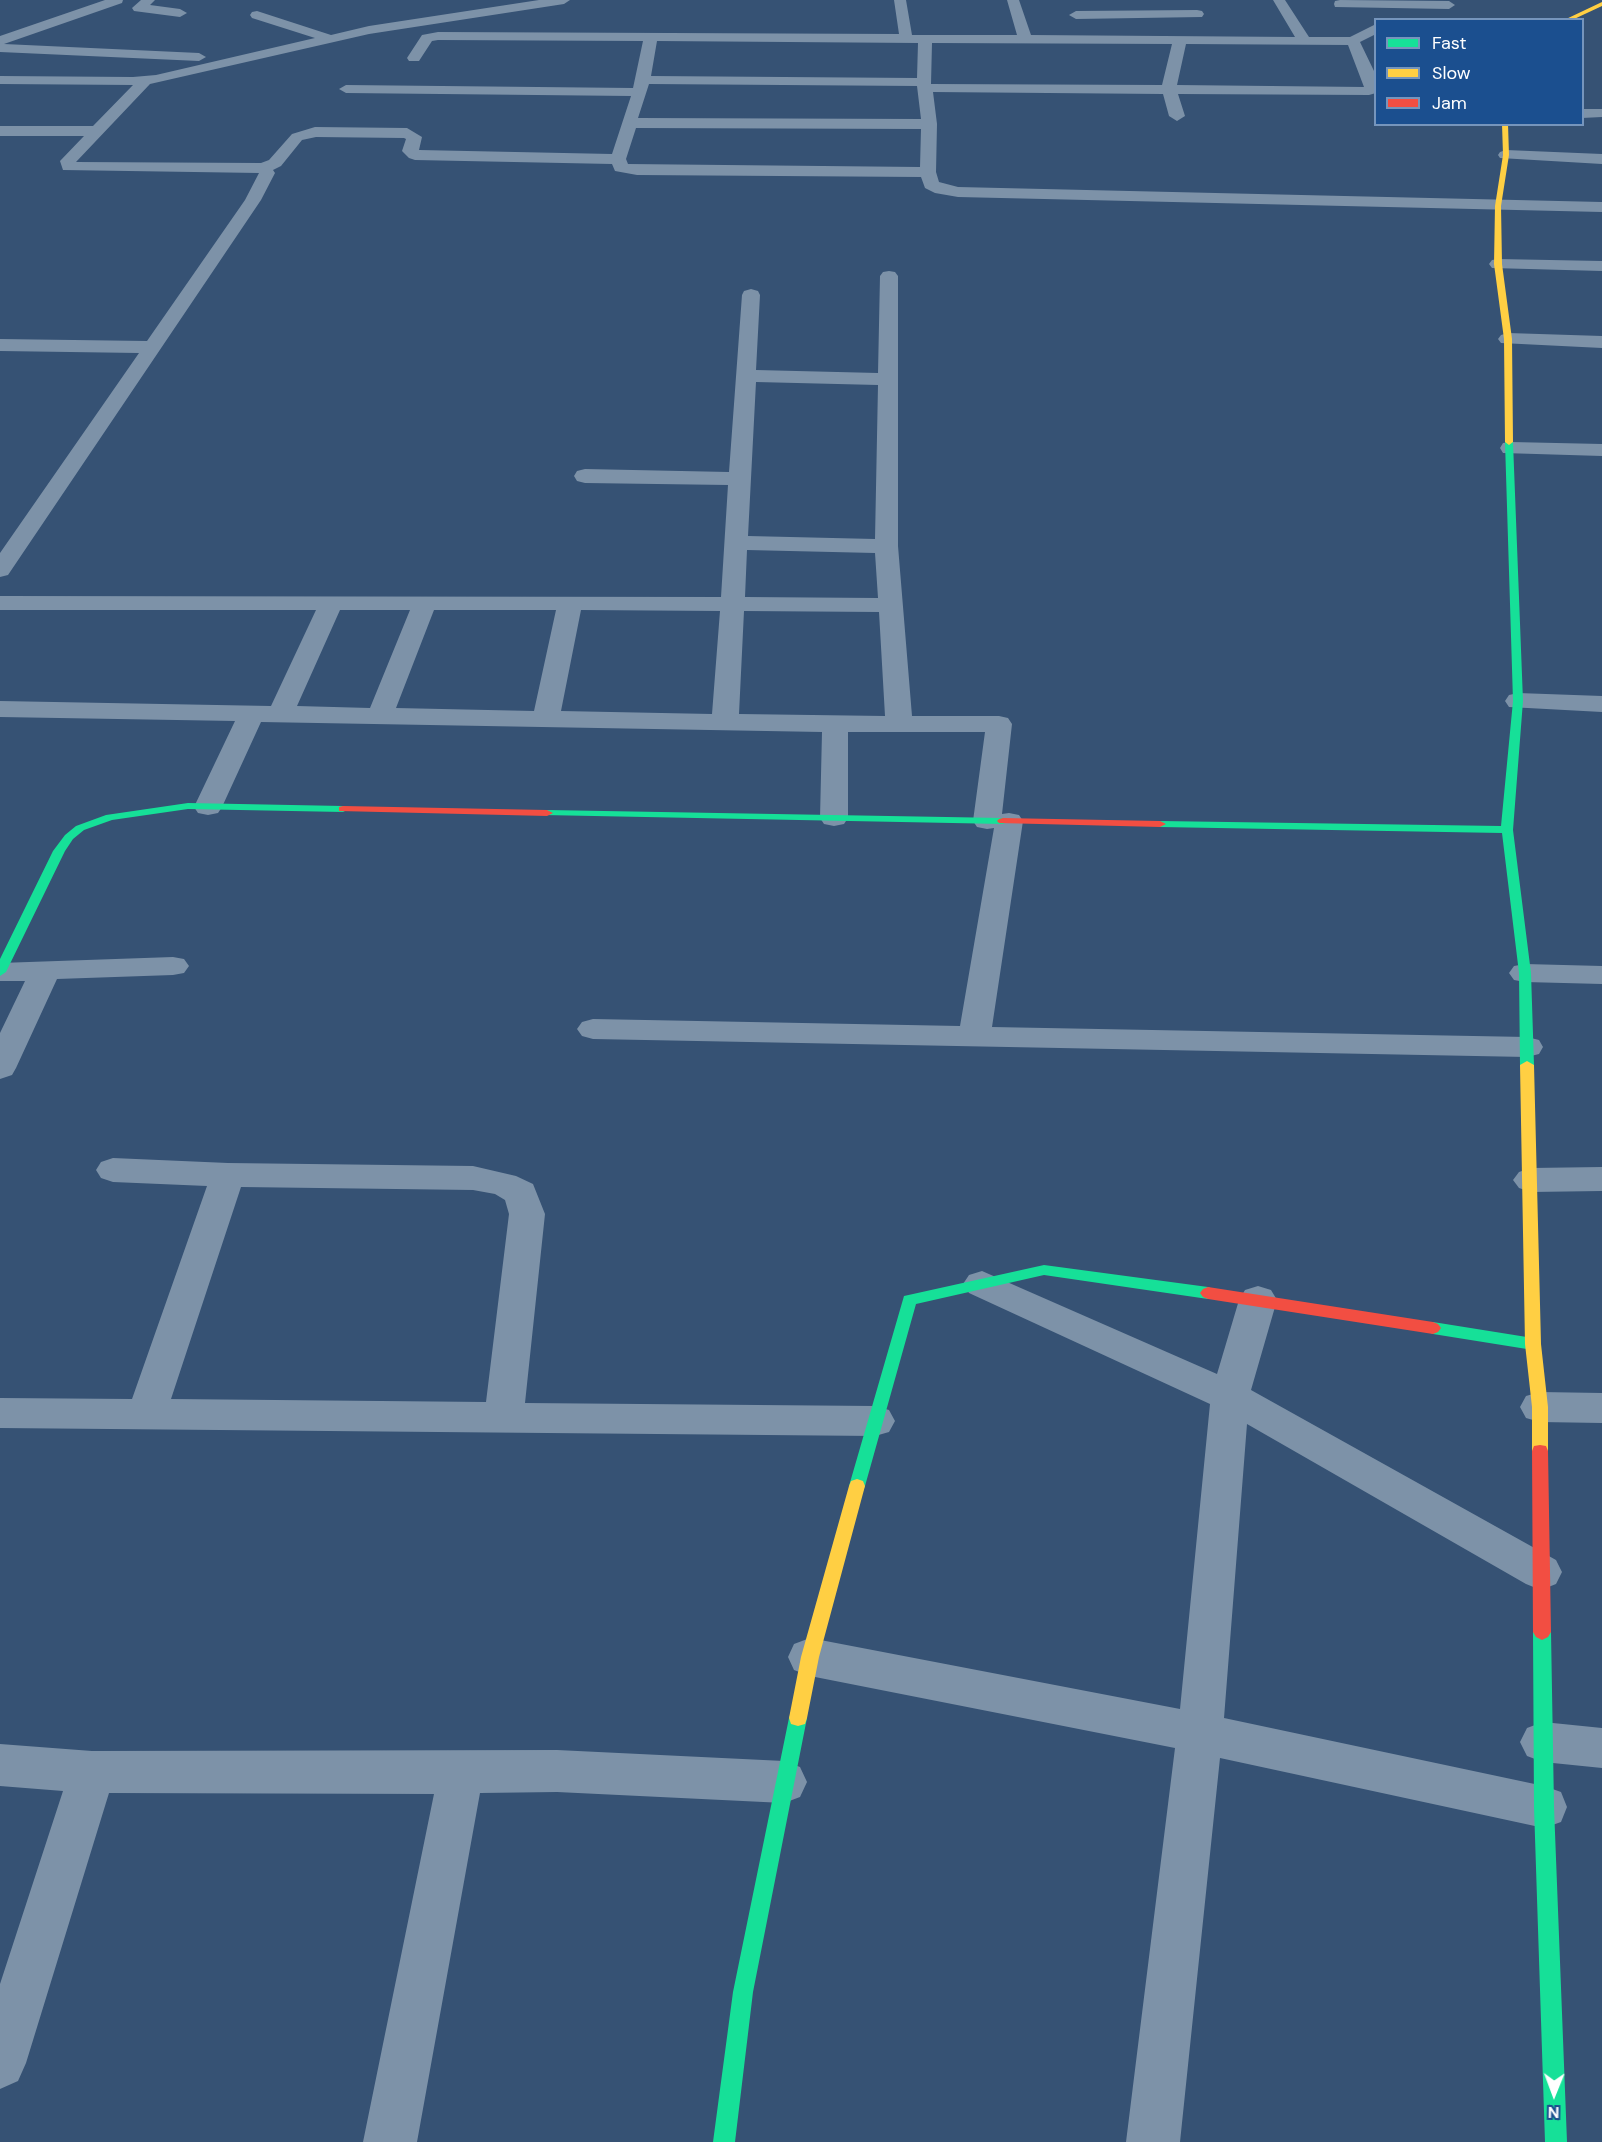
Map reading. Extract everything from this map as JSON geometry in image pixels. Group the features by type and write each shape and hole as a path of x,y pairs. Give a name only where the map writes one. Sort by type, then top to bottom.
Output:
{"street":[{"path":"0,41 117,0"},
{"path":"149,0 140,8 180,13"},
{"path":"0,80 146,80 238,58 394,26 524,3 564,0"},
{"path":"900,0 906,38"},
{"path":"1013,0 1025,38"},
{"path":"1189,0 1210,40"},
{"path":"1279,0 1305,41"},
{"path":"505,36 524,3"},
{"path":"1340,4 1453,4 1408,18"},
{"path":"1570,18 1602,4"},
{"path":"1076,15 1197,14"},
{"path":"257,15 330,39"},
{"path":"18,20 52,23"},
{"path":"414,58 429,37 1353,41 1374,28"},
{"path":"651,37 631,123 618,159 618,164 626,169 928,172"},
{"path":"925,38 925,85 929,124 928,172 931,185 941,190 1602,207"},
{"path":"97,52 116,39"},
{"path":"1177,116 1169,88 1180,39"},
{"path":"346,89 925,85 1368,91 1372,89 1367,71 1353,41"},
{"path":"0,48 238,58"},
{"path":"146,80 68,162 69,167 263,168 275,163 297,137 315,132 407,134 414,137 410,153 423,156 618,159"},
{"path":"1584,114 1602,113"},
{"path":"631,123 929,124"},
{"path":"1505,126 1506,154 1498,206 1498,264 1508,339 1510,506 1518,701 1507,830 1525,974 1533,1344 1540,1407 1544,1807 1557,2142"},
{"path":"0,131 96,132"},
{"path":"1506,154 1602,159"},
{"path":"0,570 253,200 267,173 263,168"},
{"path":"1498,264 1602,266"},
{"path":"889,276 886,546 899,723"},
{"path":"725,722 751,294"},
{"path":"1508,339 1602,342"},
{"path":"0,345 151,347"},
{"path":"746,376 887,379"},
{"path":"1511,448 1602,450"},
{"path":"585,476 740,479"},
{"path":"0,525 30,526"},
{"path":"736,543 886,546"},
{"path":"0,603 425,602 890,605"},
{"path":"380,716 425,602"},
{"path":"281,713 331,603"},
{"path":"546,718 570,603"},
{"path":"1518,701 1602,704"},
{"path":"0,709 835,724 999,724 998,821 975,1035"},
{"path":"208,807 252,713"},
{"path":"834,818 835,724"},
{"path":"173,966 0,972 59,851 69,837 80,828 110,817 161,808 1507,830"},
{"path":"0,1068 45,971"},
{"path":"1525,974 1602,975"},
{"path":"593,1029 1527,1047"},
{"path":"113,1170 228,1175 473,1178 504,1184 521,1193 527,1214 504,1418"},
{"path":"147,1413 228,1175"},
{"path":"1531,1179 1602,1179"},
{"path":"724,2142 743,1992 810,1657 909,1300 1044,1270 1258,1300 1533,1344"},
{"path":"981,1284 1230,1396 1541,1572"},
{"path":"1153,2142 1200,1733 1230,1396 1258,1300"},
{"path":"1540,1407 1602,1408"},
{"path":"0,1413 875,1421"},
{"path":"810,1657 1200,1733 1544,1807"},
{"path":"1543,1742 1602,1748"},
{"path":"0,1765 92,1772 557,1771 784,1782"},
{"path":"0,2063 92,1772"},
{"path":"390,2142 462,1773"}],"traffic: fast":[{"path":"1509,442 1518,701 1507,830 1525,973 1527,1065"},
{"path":"0,972 59,851 69,837 80,828 110,817 188,806 343,809"},
{"path":"547,813 1003,821"},
{"path":"1160,824 1507,830"},
{"path":"857,1486 909,1300 1044,1270 1208,1293"},
{"path":"1433,1328 1533,1344"},
{"path":"1542,1632 1544,1807 1556,2142"},
{"path":"724,2142 743,1992 798,1718"}],"traffic: slow":[{"path":"1570,18 1602,4"},
{"path":"1505,126 1506,155 1498,206 1498,264 1508,339 1509,442"},
{"path":"1527,1065 1533,1344 1540,1407 1540,1451"},
{"path":"798,1718 810,1657 857,1486"}],"traffic: jam":[{"path":"343,809 547,813"},
{"path":"1003,821 1160,824"},
{"path":"1208,1293 1433,1328"},
{"path":"1540,1451 1542,1632"}]}
